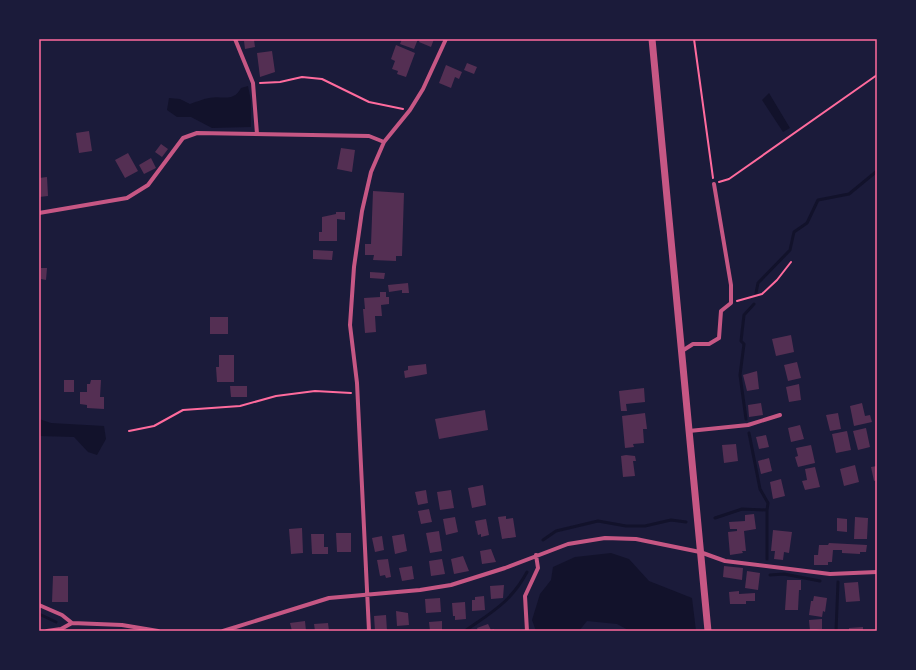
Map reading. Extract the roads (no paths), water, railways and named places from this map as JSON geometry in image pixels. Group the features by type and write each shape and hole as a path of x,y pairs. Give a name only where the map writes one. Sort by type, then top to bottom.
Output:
{"street":[{"path":"235,39 253,83 257,134"},
{"path":"369,631 358,394 350,325 354,267 362,212 371,172 384,142 410,110 423,89 446,39"},
{"path":"652,39 708,631"},
{"path":"39,214 127,198 148,185 183,138 196,133 369,136 384,142"},
{"path":"682,351 693,344 709,344 719,338 721,311 730,303 732,285 714,184"},
{"path":"689,431 748,425 780,415"},
{"path":"223,631 329,598 451,585 492,573 568,544 605,538 636,539 700,552 725,561 830,574 877,572"},
{"path":"527,631 525,596 529,583 535,576 538,568 536,555"},
{"path":"39,604 62,615 72,623"},
{"path":"47,631 61,629 72,623 122,625 158,631"}],"waterway":[{"path":"756,293 758,283 790,250 794,232 807,223 818,200 849,194 877,171"},
{"path":"746,419 740,375 744,344 741,341 744,315 754,304"},
{"path":"749,433 760,489 768,503 767,510"},
{"path":"715,518 742,509 767,510 767,559"},
{"path":"543,540 556,531 598,521 626,526 645,526 671,520 686,522"},
{"path":"465,631 500,606 514,591 527,572"},
{"path":"770,575 784,574 820,581"},
{"path":"836,631 838,582"},
{"path":"39,614 56,622"}]}
